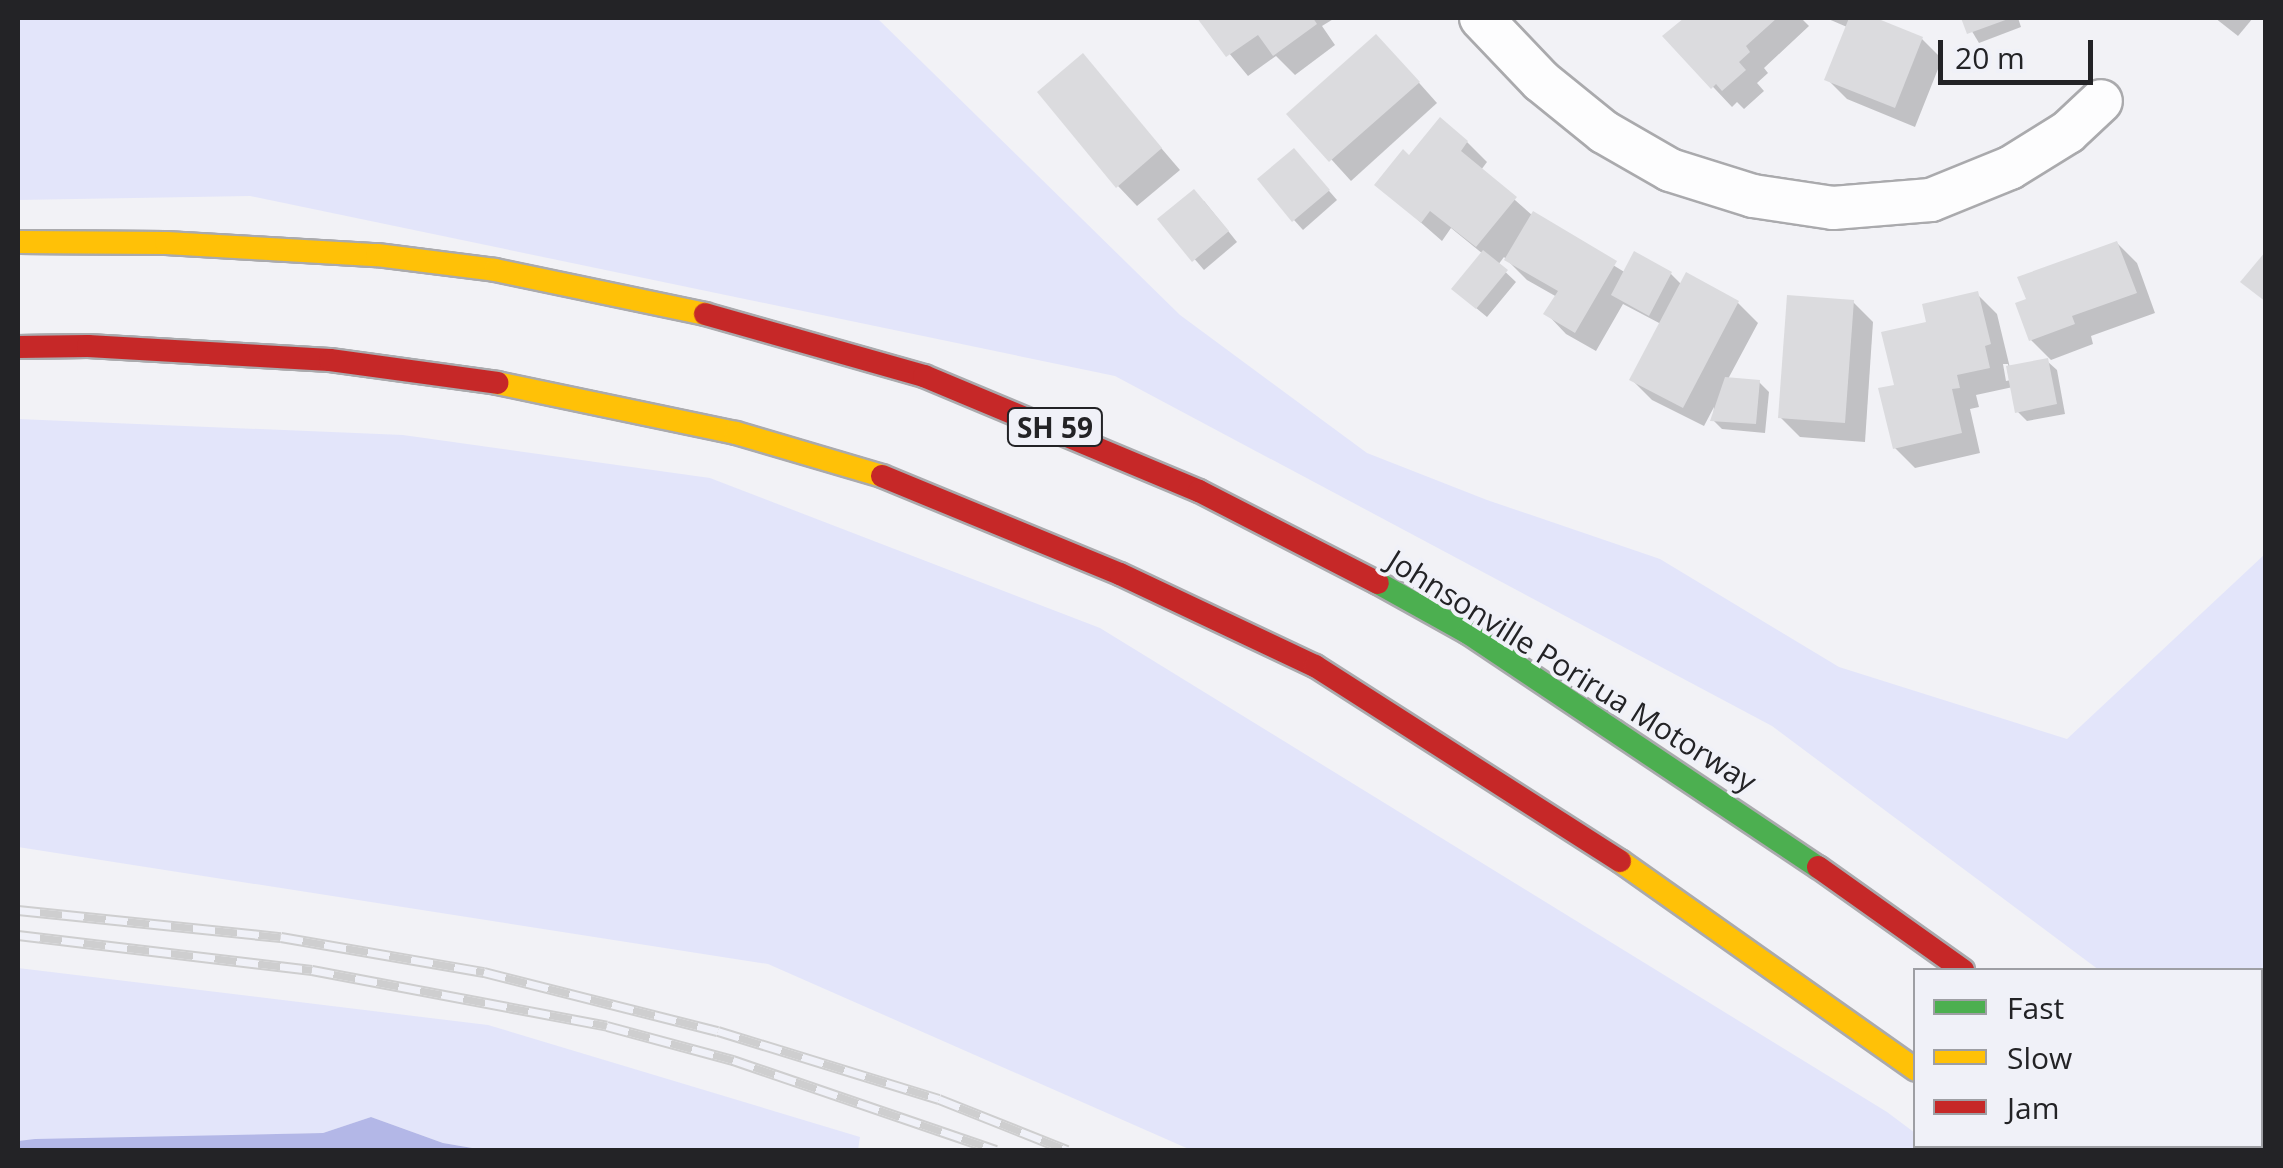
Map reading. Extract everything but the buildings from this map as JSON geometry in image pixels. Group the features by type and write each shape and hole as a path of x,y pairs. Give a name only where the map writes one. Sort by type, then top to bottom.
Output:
{"highway":[{"name":"Johnsonville Porirua Motorway","path":"18,242 166,243 377,255 496,270 659,301 924,376 1199,491 1335,559 1468,633 1722,799 1960,968"},
{"path":"18,347 88,346 330,360 481,380 736,432 843,462 952,502 1120,574 1315,666 1660,887 1913,1068"}],"street":[{"path":"1482,18 1566,102 1604,132 1670,170 1752,196 1833,208 1931,200 2010,168 2068,132 2101,101"}],"shaded area":[{"path":"18,18 877,18 1180,315 1367,453 1487,500 1660,559 1839,667 2067,739 2265,554 2265,1095 2263,968 2096,968 1772,726 1115,376 250,196 18,200"},
{"path":"18,419 403,435 710,478 1100,628 1887,1112 1913,1132 1913,1148 1939,1150 1191,1150 768,964 18,847"},
{"path":"18,968 488,1025 860,1137 858,1150 484,1150 443,1143 371,1117 323,1133 18,1141"}],"water":[{"path":"371,1117 443,1143 484,1150 18,1150 18,1141 35,1139 323,1133"}],"railway":[{"path":"18,910 281,937 484,972 718,1031 939,1099 1067,1150"},
{"path":"18,935 312,970 607,1026 733,1060 996,1150"}],"traffic: fast":[{"path":"1378,583 1468,633 1818,867"}],"traffic: slow":[{"path":"18,242 166,243 377,255 495,270 705,314"},
{"path":"497,383 736,433 882,476"},
{"path":"1620,861 1913,1068"}],"traffic: jam":[{"path":"705,314 924,376 1199,491 1378,583"},
{"path":"18,347 88,346 330,360 497,383"},
{"path":"882,476 1120,574 1315,666 1620,861"},
{"path":"1818,867 1960,968"}]}
